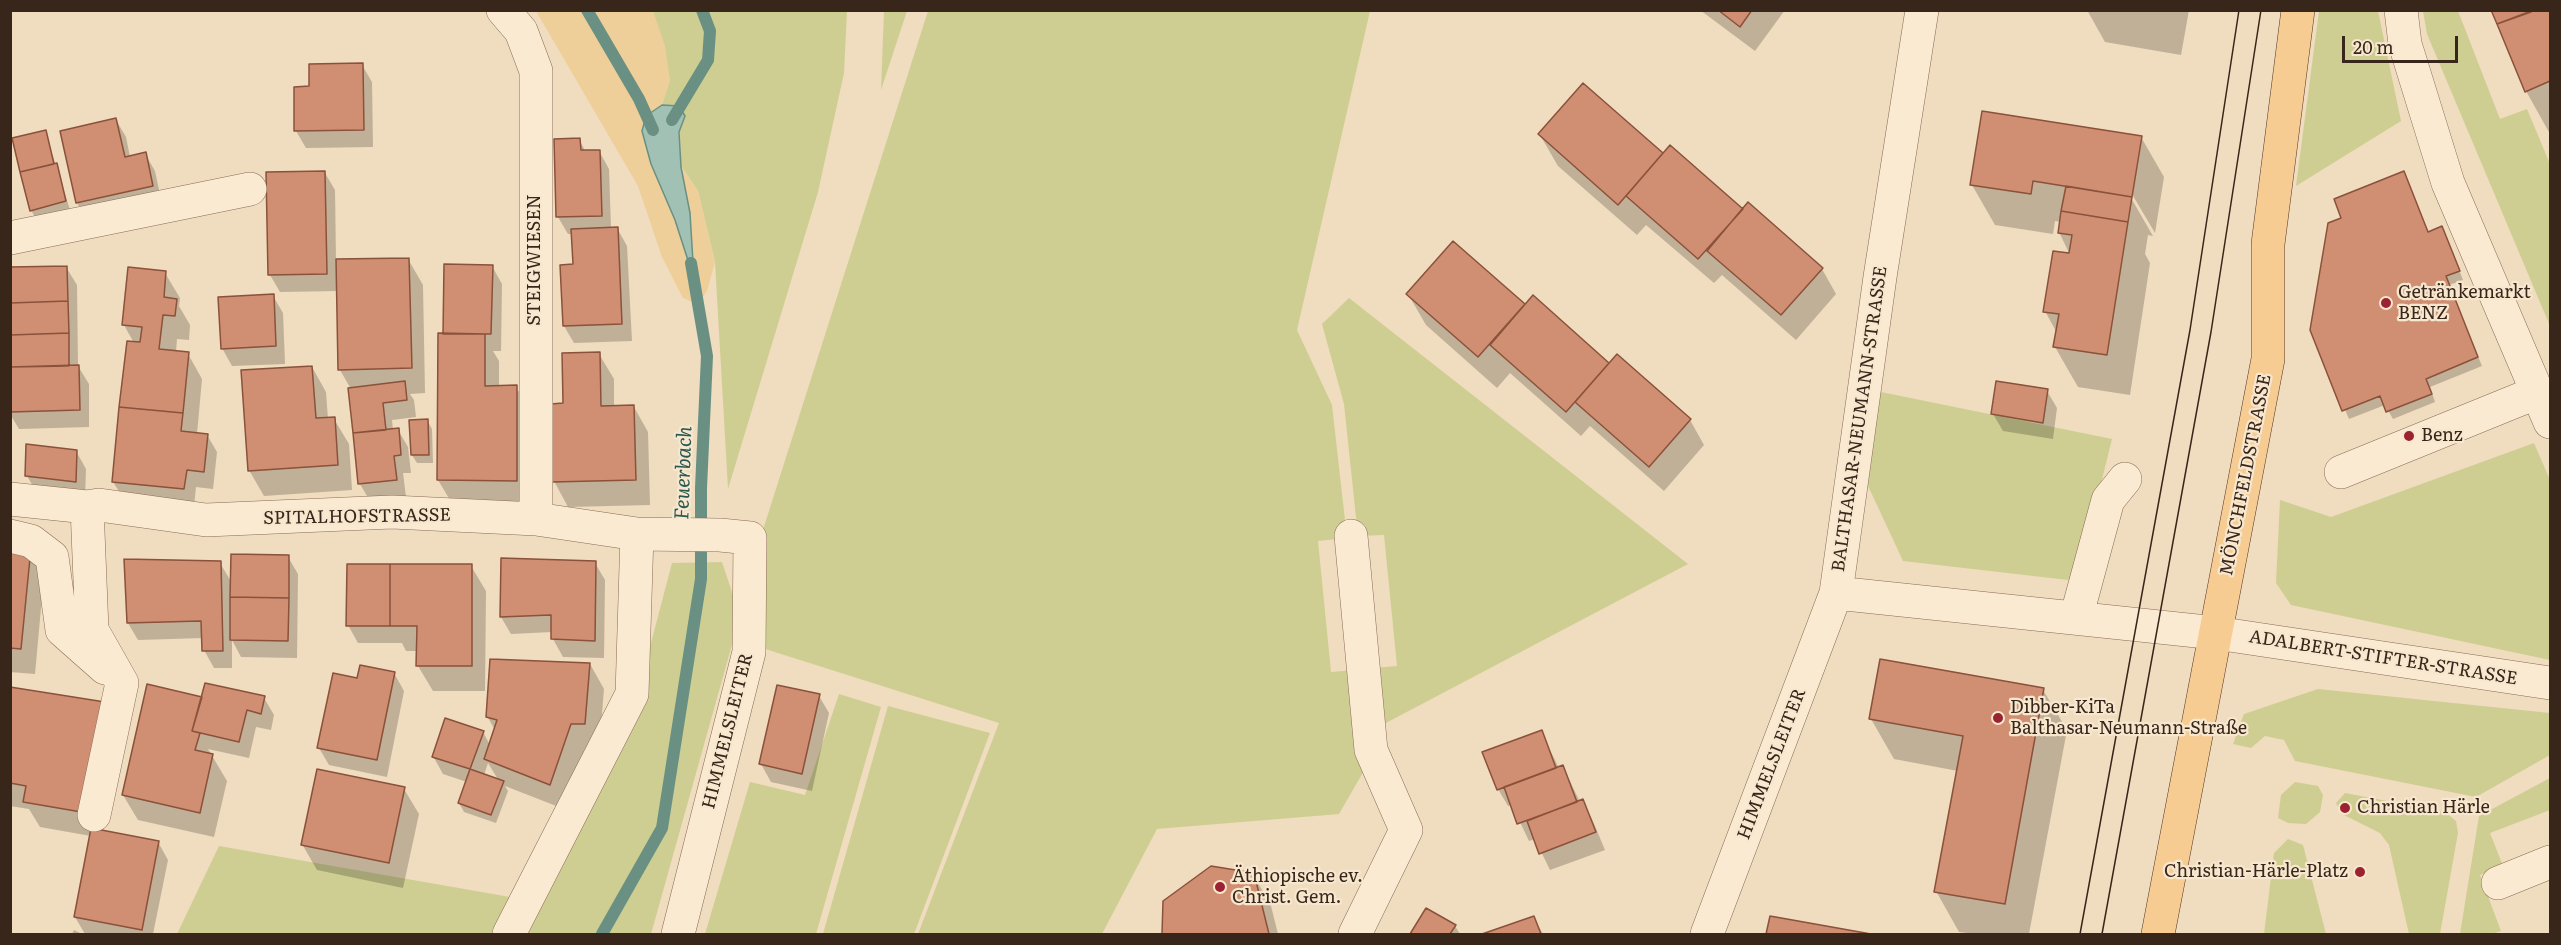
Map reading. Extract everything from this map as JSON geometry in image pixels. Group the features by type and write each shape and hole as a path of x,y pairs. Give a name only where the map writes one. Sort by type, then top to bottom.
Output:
{"main road":[{"name":"MÖNCHFELDSTRASSE","path":"2158,934 2268,359 2268,244 2298,10"}],"street":[{"name":"STEIGWIESEN","path":"503,10 522,31 536,71 536,519"},
{"name":"BALTHASAR-NEUMANN-STRASSE","path":"1922,10 1880,277 1836,593 2216,633"},
{"path":"2401,10 2405,44 2448,183 2550,422"},
{"path":"10,238 250,189"},
{"path":"2341,472 2538,392"},
{"path":"2076,618 2108,500 2125,479"},
{"name":"SPITALHOFSTRASSE","path":"10,499 87,507 99,505 206,520 392,512 536,519 650,534"},
{"path":"87,507 92,630 122,683 94,815"},
{"name":"HIMMELSLEITER","path":"650,534 720,534 750,538 749,652 678,934"},
{"path":"509,934 632,694 650,534"},
{"path":"10,536 31,541 52,557 62,630 122,683"},
{"path":"1352,536 1371,750 1406,830 1355,934"},
{"name":"HIMMELSLEITER","path":"1707,934 1836,593"},
{"name":"ADALBERT-STIFTER-STRASSE","path":"2216,633 2550,682"},
{"path":"2498,883 2550,862"}],"green space":[{"path":"653,11 847,11 844,73 818,192 728,489 715,262 698,191 681,166 679,106 662,105 670,80"},
{"path":"884,11 907,11 881,90"},
{"path":"928,11 1370,11 1297,330 1332,405 1347,538 1318,541 1331,672 1355,670 1365,769 1339,814 1157,829 1102,934 918,934 999,723 759,647 761,536"},
{"path":"2319,11 2378,11 2401,121 2296,186"},
{"path":"2423,11 2458,11 2500,119 2527,109 2550,164 2550,326 2427,34"},
{"path":"1349,298 1688,564 1382,725 1373,668 1397,666 1384,535 1358,536 1344,404 1322,324"},
{"path":"1871,390 2112,439 2077,581 1903,561 1862,473"},
{"path":"2534,443 2550,480 2550,660 2291,605 2276,583 2280,500 2331,517"},
{"path":"722,562 740,616 651,934 177,934 219,846 527,900 630,723 672,563"},
{"path":"2318,689 2550,713 2550,755 2476,797 2295,761 2284,740 2265,736 2251,748 2233,744 2244,714"},
{"path":"839,694 881,707 816,934 705,934 750,782 805,795"},
{"path":"888,706 990,733 914,934 823,934"},
{"path":"2550,778 2550,810 2490,833 2503,866 2480,875 2501,931 2492,934 2460,934 2479,816"},
{"path":"2295,782 2318,786 2323,795 2320,812 2306,824 2288,823 2278,818 2281,795"},
{"path":"2345,793 2445,812 2456,821 2458,833 2440,934 2409,934 2389,845 2380,833 2342,814 2336,803"},
{"path":"2288,839 2303,845 2326,934 2264,934 2274,853"}],"sand":[{"path":"536,11 653,11 665,46 670,80 662,105 646,116 694,276 690,213 681,167 698,191 715,262 707,291 698,304 683,298 662,257 638,186"}],"shaded area":[{"path":"662,105 679,106 685,116 679,132 681,167 690,213 694,279 675,220 651,164 642,131 646,116"}],"building":[{"path":"1718,10 1752,10 1740,27"},
{"path":"2491,10 2531,10 2531,12 2497,24"},
{"path":"2534,10 2550,10 2550,81 2525,92 2497,24"},
{"path":"363,63 364,130 294,131 294,87 309,86 309,64"},
{"path":"1583,83 1663,153 1618,205 1538,134"},
{"path":"1982,111 2142,136 2132,197 2033,181 2031,194 1970,185"},
{"path":"116,118 125,157 146,152 153,186 76,203 60,131"},
{"path":"46,130 54,164 20,172 12,138"},
{"path":"580,138 581,150 600,150 602,216 556,217 554,139"},
{"path":"1670,145 1743,209 1698,259 1626,196"},
{"path":"57,163 66,201 30,211 20,172"},
{"path":"325,171 327,274 268,275 266,172"},
{"name":"Getränkemarkt BENZ","path":"2404,171 2428,232 2442,226 2460,271 2446,276 2478,357 2426,379 2432,394 2386,412 2380,396 2342,411 2310,330 2328,223 2341,218 2334,199"},
{"path":"2066,186 2132,197 2128,222 2061,211"},
{"path":"1748,202 1823,268 1781,315 1707,251"},
{"path":"2061,211 2128,222 2107,355 2053,347 2059,314 2043,312 2053,251 2069,253 2072,235 2058,233"},
{"path":"618,227 622,324 563,326 560,265 573,264 571,229"},
{"path":"1453,241 1525,304 1478,357 1406,294"},
{"path":"409,258 412,368 338,370 336,259"},
{"path":"444,264 493,265 491,334 443,334"},
{"path":"67,266 68,301 10,303 10,267"},
{"path":"128,267 166,271 164,297 177,299 175,316 163,315 159,349 189,352 183,413 119,407 127,341 140,342 142,327 122,325"},
{"path":"274,294 276,346 221,349 218,297"},
{"path":"1533,295 1609,363 1566,412 1490,345"},
{"path":"68,301 69,333 10,335 10,303"},
{"path":"69,333 69,366 10,367 10,335"},
{"path":"438,333 485,334 485,386 517,385 517,481 437,480"},
{"path":"600,352 601,406 634,405 636,480 552,482 551,404 563,403 562,353"},
{"path":"1617,354 1691,419 1649,467 1575,402"},
{"path":"79,365 80,410 10,412 10,367"},
{"path":"312,366 316,418 335,417 338,465 248,471 241,370"},
{"path":"405,381 407,400 383,403 386,430 353,433 348,388"},
{"path":"1996,381 2048,389 2043,423 1991,414"},
{"path":"119,407 183,413 181,431 208,434 204,472 187,470 184,489 112,482"},
{"path":"428,419 429,455 411,455 409,420"},
{"path":"399,428 401,455 394,456 397,480 358,484 353,433"},
{"path":"26,444 77,450 76,482 25,476"},
{"path":"10,546 31,548 21,649 10,648"},
{"path":"231,554 289,555 289,598 230,597"},
{"path":"501,558 596,561 595,641 551,639 551,615 500,617"},
{"path":"124,559 221,561 223,651 202,651 201,621 127,623"},
{"path":"347,564 390,564 390,626 346,626"},
{"path":"390,564 472,564 472,666 416,666 417,626 390,626"},
{"path":"230,597 289,598 288,641 230,640"},
{"path":"490,659 590,663 585,724 571,724 550,785 484,759 497,720 486,717"},
{"path":"1880,659 2044,688 2005,904 1934,892 1963,736 1869,719"},
{"path":"360,665 395,672 377,760 317,748 333,673 357,678"},
{"path":"205,683 265,696 261,714 247,710 239,742 192,731"},
{"path":"147,684 202,697 192,731 200,733 195,750 213,754 200,813 122,795"},
{"path":"777,685 820,694 802,774 759,764"},
{"path":"10,687 105,702 87,813 23,802 26,786 10,783"},
{"path":"445,718 484,731 470,769 432,757"},
{"path":"1542,730 1556,768 1497,790 1482,752"},
{"path":"1563,765 1577,802 1517,824 1504,787"},
{"path":"317,769 405,787 389,863 301,845"},
{"path":"470,769 504,781 491,815 458,803"},
{"path":"1583,799 1596,832 1539,854 1527,821"},
{"path":"91,828 159,841 142,930 74,917"},
{"name":"Äthiopische ev. Christ. Gem.","path":"1211,866 1254,873 1269,934 1162,934 1163,901"},
{"path":"1426,908 1456,925 1450,934 1410,934"},
{"path":"1534,916 1541,934 1482,934"},
{"path":"1770,916 1871,934 1766,934"}],"waterway":[{"path":"587,10 639,99 653,130"},
{"name":"Feuerbach","path":"672,120 708,60 710,31 702,10"},
{"name":"Feuerbach","path":"602,934 662,828 701,579 701,488 707,356 691,263"}],"tram line":[{"path":"2080,934 2190,330 2239,10"},
{"path":"2102,934 2211,332 2261,10"}],"place":[{"name":"Getränkemarkt BENZ","path":"2386,303"},
{"name":"Benz","path":"2409,436"},
{"name":"Dibber-KiTa Balthasar-Neumann-Straße","path":"1998,718"},
{"name":"Christian Härle","path":"2345,808"},
{"name":"Christian-Härle-Platz","path":"2360,872"},
{"name":"Äthiopische ev. Christ. Gem.","path":"1220,887"}]}
